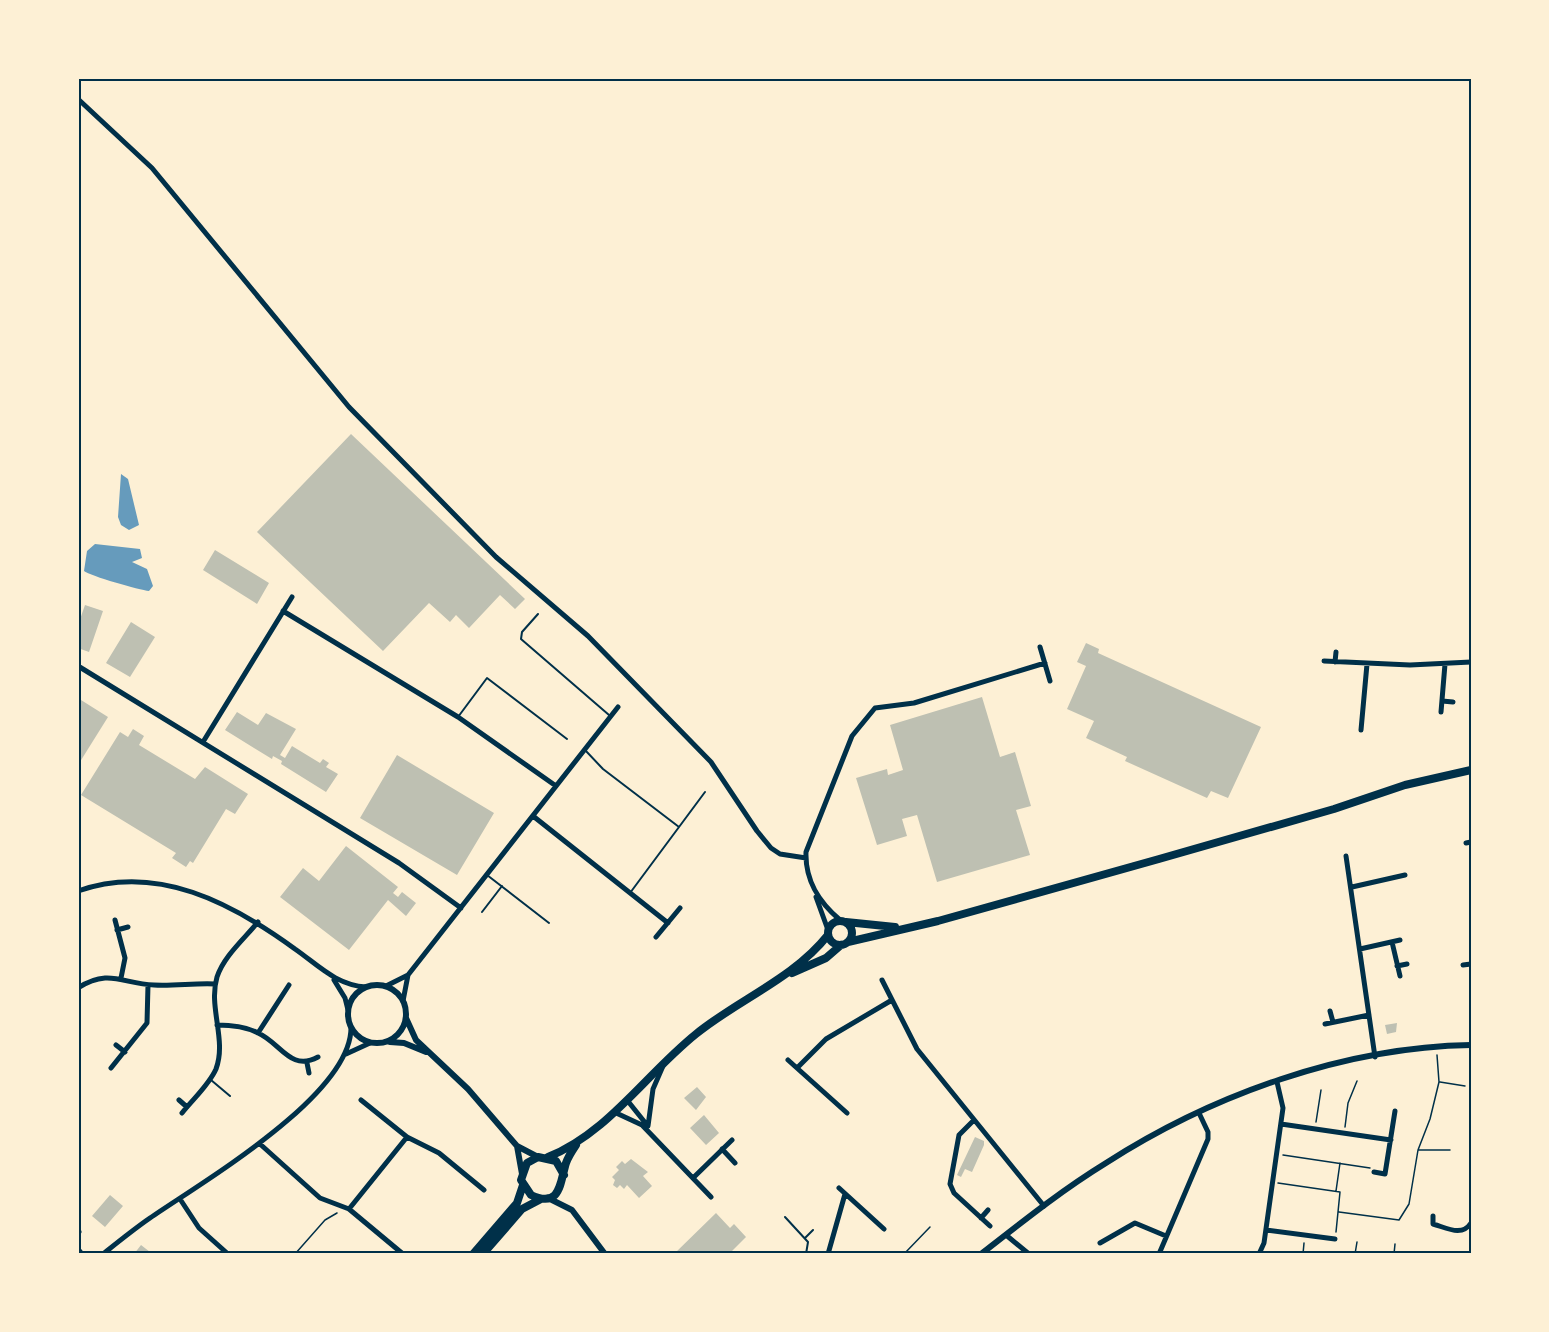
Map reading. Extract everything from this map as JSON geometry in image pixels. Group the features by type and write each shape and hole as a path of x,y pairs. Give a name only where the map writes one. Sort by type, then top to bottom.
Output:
{"main road":[{"path":"828,933 833,943 844,944 1159,859 1471,770"},
{"path":"788,974 828,933 831,924 843,921 909,927"},
{"path":"473,1254 517,1203 523,1185 522,1174 527,1163 538,1157 548,1157 577,1144 627,1100 664,1062 722,1015 788,974 826,958 844,944 852,930 843,921"},
{"path":"483,1254 522,1209 560,1189 566,1162 577,1144"},
{"path":"548,1157 559,1164 564,1175"},
{"path":"523,1185 531,1195 546,1198"}],"street":[{"path":"78,99 152,168 349,407 496,557 588,636 711,762 771,848 780,854 806,858"},
{"path":"203,742 292,597"},
{"path":"283,611 458,717 556,786"},
{"path":"1040,647 1050,681"},
{"path":"1335,662 1336,652"},
{"path":"1324,661 1471,662"},
{"path":"828,933 807,871 807,847 852,736 875,708 914,703 1045,663"},
{"path":"1361,730 1367,663"},
{"path":"1441,712 1445,663"},
{"path":"78,666 399,862 461,908"},
{"path":"1442,701 1453,702"},
{"path":"78,891 116,882 170,885 222,902 258,922 333,978 350,986 386,986 408,975 618,707"},
{"path":"1353,714 1362,715"},
{"path":"533,816 668,923"},
{"path":"1346,856 1375,1056"},
{"path":"1397,868 1398,876"},
{"path":"1352,887 1405,874"},
{"path":"815,893 843,921"},
{"path":"656,938 680,908"},
{"path":"115,920 126,963 122,978"},
{"path":"182,1113 210,1079 219,1059 215,984 222,966 258,922"},
{"path":"117,930 128,927"},
{"path":"1360,949 1400,940"},
{"path":"1392,942 1400,976"},
{"path":"1398,966 1407,964"},
{"path":"1463,965 1471,964"},
{"path":"408,975 403,1000 412,1035 480,1101 517,1146 538,1157"},
{"path":"78,987 98,978 122,978 148,985 215,984"},
{"path":"333,978 345,998 351,1027 346,1054"},
{"path":"882,980 917,1049 1044,1206"},
{"path":"111,1068 147,1023 148,985"},
{"path":"258,1033 286,993 289,985"},
{"path":"386,986 403,1000"},
{"path":"348,1010 353,998 366,987"},
{"path":"286,993 292,998"},
{"path":"797,1068 826,1039 892,1000"},
{"path":"1330,1011 1333,1022"},
{"path":"1325,1024 1369,1015"},
{"path":"388,1042 399,1034 406,1018"},
{"path":"217,1025 231,1025 258,1033 297,1062 307,1063 318,1057"},
{"path":"351,1027 360,1038 370,1043"},
{"path":"103,1254 260,1144 296,1112 346,1054 370,1043 388,1042 404,1043 429,1053"},
{"path":"116,1045 124,1052"},
{"path":"981,1254 1106,1162 1199,1113 1277,1082 1375,1056 1471,1045"},
{"path":"788,1060 847,1113"},
{"path":"648,1126 653,1089 664,1062"},
{"path":"307,1063 309,1073"},
{"path":"1259,1254 1266,1230 1281,1124 1283,1099 1277,1082"},
{"path":"179,1100 187,1107"},
{"path":"361,1100 407,1137 439,1153 484,1190"},
{"path":"627,1100 659,1141"},
{"path":"1374,1172 1385,1174 1395,1111"},
{"path":"614,1112 642,1125 711,1197"},
{"path":"1159,1254 1208,1139 1208,1132 1199,1113"},
{"path":"974,1120 959,1135 950,1184 954,1193 990,1226"},
{"path":"1281,1124 1390,1140"},
{"path":"349,1209 407,1137"},
{"path":"693,1178 732,1140"},
{"path":"260,1144 320,1198 349,1209 403,1254"},
{"path":"517,1146 522,1174"},
{"path":"722,1149 735,1163"},
{"path":"839,1188 884,1229"},
{"path":"828,1254 845,1194"},
{"path":"546,1198 572,1210 605,1254"},
{"path":"180,1199 199,1228 226,1253"},
{"path":"981,1218 988,1210"},
{"path":"1433,1216 1433,1224 1461,1232 1471,1223"},
{"path":"1100,1244 1136,1223 1166,1236"},
{"path":"1266,1230 1332,1239 1330,1230"},
{"path":"1006,1235 1029,1254"},
{"path":"78,1249 82,1254"}],"lane":[{"path":"538,614 522,632 521,639 611,717"},
{"path":"458,717 487,678 567,739"},
{"path":"585,750 603,769 679,827"},
{"path":"630,893 705,792"},
{"path":"487,875 549,923"},
{"path":"482,912 502,886"},
{"path":"210,1079 230,1096"},
{"path":"785,1217 808,1242 806,1254"},
{"path":"805,1238 813,1230"}],"path":[{"path":"1340,1212 1399,1220 1409,1204 1418,1150 1430,1119 1439,1082 1437,1055"},
{"path":"1344,1133 1348,1103 1357,1081"},
{"path":"1439,1082 1465,1086"},
{"path":"1315,1129 1321,1090"},
{"path":"1418,1150 1450,1150"},
{"path":"1276,1154 1368,1166 1374,1172"},
{"path":"1336,1192 1340,1162"},
{"path":"1272,1182 1336,1192 1342,1196 1332,1239"},
{"path":"295,1254 325,1220 337,1214 339,1206"},
{"path":"904,1254 930,1227"},
{"path":"1303,1254 1305,1235"},
{"path":"1355,1254 1356,1242"},
{"path":"1394,1254 1395,1244"}],"water":[{"path":"121,474 128,479 139,525 129,530 121,525 118,517"},
{"path":"95,544 140,549 142,558 132,562 147,569 153,586 149,591 144,590 84,571 87,551"}],"building":[{"path":"351,434 525,599 515,609 500,595 469,628 456,615 450,622 429,603 383,651 257,532"},
{"path":"215,550 269,583 257,604 203,570"},
{"path":"85,605 103,611 89,652 78,648 78,625"},
{"path":"131,622 155,637 130,677 106,663"},
{"path":"1086,643 1099,649 1098,653 1261,727 1228,798 1211,791 1207,798 1125,761 1127,757 1086,738 1094,721 1067,709 1086,666 1077,662"},
{"path":"982,697 1000,757 1015,752 1031,806 1016,810 1030,855 937,882 917,815 902,819 907,836 877,845 856,778 887,769 888,775 903,770 890,725"},
{"path":"81,700 108,717 78,765 78,706"},
{"path":"237,712 258,725 266,713 296,729 280,755 285,758 292,746 320,763 323,759 329,763 326,767 338,774 326,792 281,764 282,761 273,756 272,759 225,730"},
{"path":"133,729 144,736 139,745 195,779 205,767 248,794 235,814 226,809 193,863 190,861 186,867 172,858 176,853 81,795 120,732 128,737"},
{"path":"397,755 494,813 457,875 360,818"},
{"path":"346,846 398,887 393,893 398,897 402,892 416,903 406,916 388,900 349,950 280,897 303,868 319,881"},
{"path":"1397,1023 1396,1032 1387,1034 1385,1025"},
{"path":"697,1087 706,1097 696,1110 684,1098"},
{"path":"704,1115 719,1133 706,1145 690,1128"},
{"path":"975,1137 984,1141 984,1145 972,1172 965,1169 961,1177 957,1175"},
{"path":"631,1159 648,1172 643,1176 652,1186 639,1198 627,1185 624,1189 620,1185 617,1188 613,1185 615,1180 612,1177 619,1170 616,1167 622,1161 625,1164"},
{"path":"110,1195 123,1206 105,1227 92,1216"},
{"path":"716,1213 730,1228 734,1224 746,1237 729,1254 674,1254"},
{"path":"141,1245 150,1252 149,1254 134,1254"}]}
